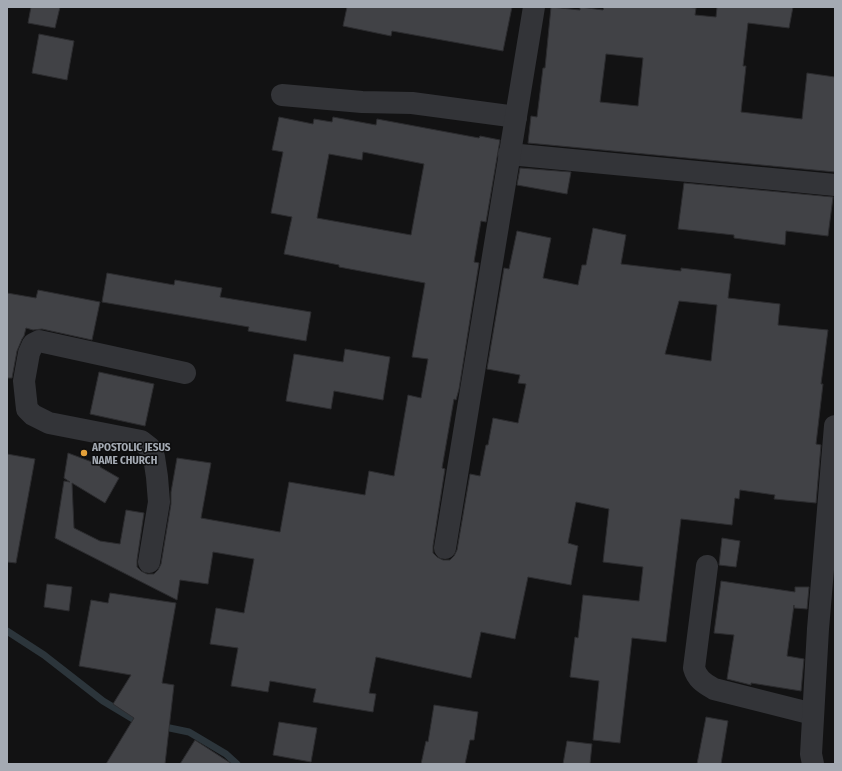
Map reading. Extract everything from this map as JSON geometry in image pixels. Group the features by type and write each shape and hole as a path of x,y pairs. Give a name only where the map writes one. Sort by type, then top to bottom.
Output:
{"street":[{"path":"445,548 534,7"},
{"path":"282,95 362,102 412,104 516,117"},
{"path":"509,154 835,185"},
{"path":"149,562 159,502 154,457 150,448 141,441 49,423 33,415 28,409 15,380 33,344 39,341 184,373"},
{"path":"813,764 811,754 813,714 826,629 835,426"},
{"path":"707,566 694,668 696,674 703,683 714,689 813,714"}],"building":[{"path":"31,7 60,7 55,28 28,23"},
{"path":"347,7 512,7 503,51 392,31 391,36 343,26"},
{"path":"551,7 580,10 580,7 603,10 604,7 686,7 696,8 695,15 716,17 717,7 793,7 789,28 748,23 743,66 746,66 741,112 802,119 807,73 835,77 835,172 528,143 531,116 537,117 543,68 545,68","holes":["606,54 643,58 638,106 600,102"]},
{"path":"39,34 74,41 67,80 32,73"},
{"path":"279,117 313,124 314,119 332,122 333,117 376,125 377,119 479,138 480,136 500,140 486,222 481,221 474,262 479,263 459,389 456,400 454,399 442,468 445,469 433,553 443,560 450,560 457,550 470,474 480,476 493,418 518,423 526,384 518,383 520,375 487,369 504,268 509,269 517,231 551,238 543,278 578,285 582,265 586,265 593,228 626,235 621,264 681,271 681,268 731,274 728,298 780,304 778,325 828,330 821,384 823,384 816,444 821,445 816,503 774,499 775,495 740,490 739,499 735,498 732,525 681,519 666,642 632,638 620,743 593,740 599,681 570,677 575,637 578,638 583,595 639,601 643,567 603,562 609,509 576,502 568,543 578,546 571,585 528,577 515,639 481,632 471,678 376,657 369,693 376,694 373,712 313,702 316,689 270,681 268,692 231,686 238,648 210,644 216,608 244,613 254,559 213,552 208,584 180,580 177,600 55,538 64,481 70,482 64,478 68,453 100,465 100,467 119,478 105,503 72,483 74,528 100,541 120,544 126,510 144,513 137,567 147,574 154,574 161,564 177,458 211,463 201,518 280,532 289,482 365,495 369,471 394,476 408,395 421,398 428,359 412,357 425,283 339,267 339,265 284,254 292,217 271,213 283,152 272,150","holes":["363,152 424,164 411,235 317,218 329,154 362,160","679,301 717,305 711,361 665,354"]},
{"path":"520,168 571,172 567,194 517,185"},
{"path":"684,183 833,197 828,236 786,231 785,245 734,238 734,235 678,229"},
{"path":"107,273 174,285 175,280 222,288 220,297 311,312 306,341 248,331 249,327 102,302"},
{"path":"38,290 100,302 92,340 42,329 33,330 26,328 17,351 12,378 7,378 7,293 36,298"},
{"path":"345,349 390,357 383,400 334,391 331,409 286,401 294,354 343,362"},
{"path":"99,372 154,384 145,426 90,414"},
{"path":"7,454 35,459 16,563 7,562"},
{"path":"722,538 740,541 736,567 719,565"},
{"path":"721,581 795,592 795,587 809,587 807,609 794,608 794,605 787,656 804,659 801,691 751,683 751,685 727,679 734,635 714,633"},
{"path":"47,584 72,587 69,611 44,607"},
{"path":"110,593 176,603 162,683 174,685 165,764 106,764 134,718 113,704 131,675 79,666 91,600 108,603"},
{"path":"434,705 478,712 474,740 470,740 465,764 421,764 426,741 428,742"},
{"path":"706,717 728,721 721,764 697,764"},
{"path":"279,722 317,728 311,762 273,755"},
{"path":"195,740 232,764 180,764"},
{"path":"567,741 592,744 590,764 563,764"}],"waterway":[{"path":"7,631 44,655 103,701 138,722 142,722"},
{"path":"160,726 189,732 226,754 237,764"}],"place":[{"name":"APOSTOLIC JESUS NAME CHURCH","path":"84,453"}]}
